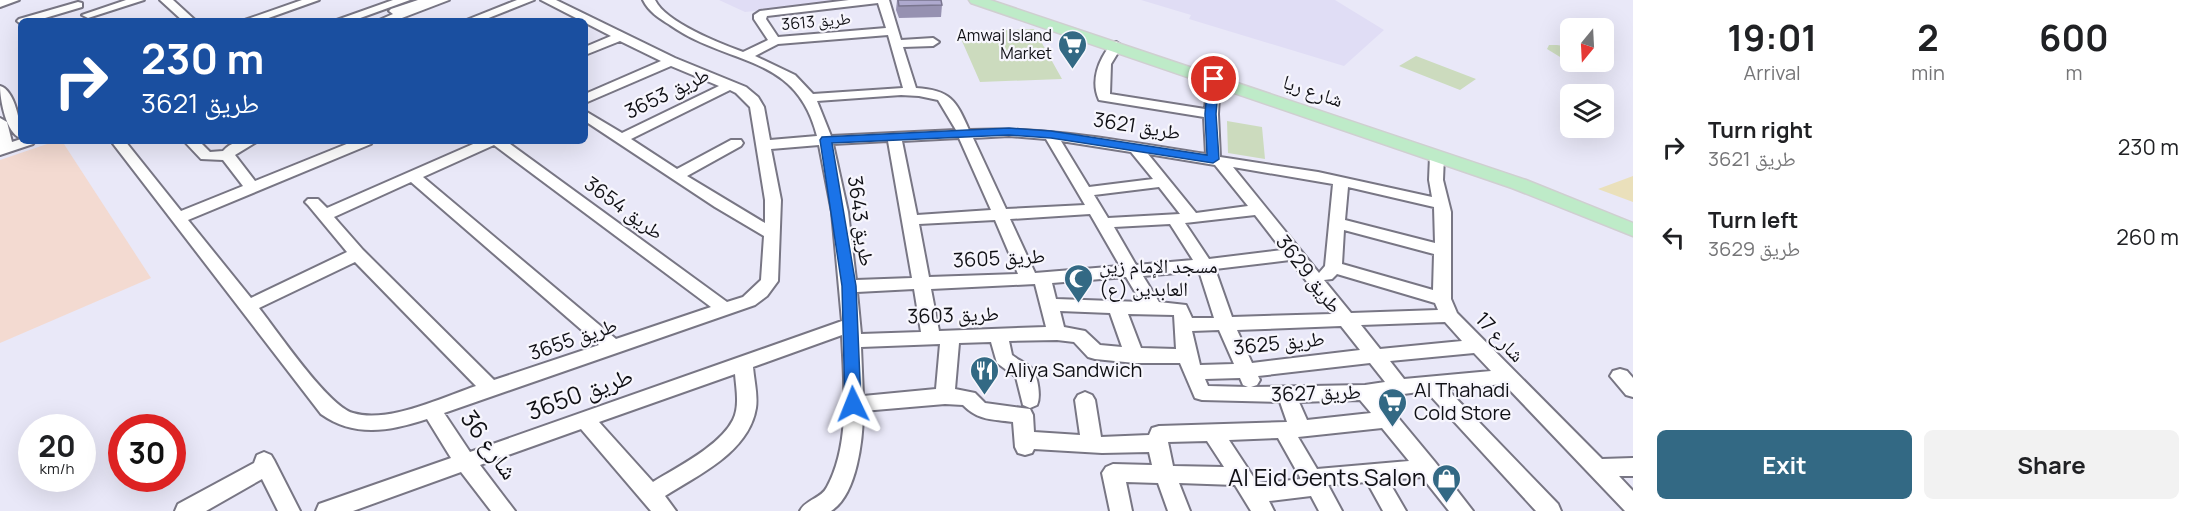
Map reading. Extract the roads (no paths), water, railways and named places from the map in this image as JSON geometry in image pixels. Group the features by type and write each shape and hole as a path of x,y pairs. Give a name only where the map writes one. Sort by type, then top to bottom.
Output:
{"main road":[{"name":"شارع ريا","path":"976,0 1542,192 1633,230"}],"street":[{"path":"0,4 13,0"},
{"path":"33,18 76,3 90,18 138,0"},
{"path":"166,0 187,18"},
{"path":"264,0 278,11"},
{"path":"257,18 313,0"},
{"path":"349,18 404,0"},
{"path":"374,18 429,0"},
{"path":"392,18 443,0"},
{"path":"478,18 528,0"},
{"name":"طريق 3655","path":"547,0 582,18"},
{"path":"560,7 577,0"},
{"name":"طريق 3643","path":"649,0 654,10 687,33 784,72 797,82 810,98 826,140 849,286 853,404 850,450 834,504 811,511"},
{"name":"طريق 3643","path":"653,0 662,16"},
{"name":"طريق 3613","path":"775,41 760,15 881,0 911,92"},
{"name":"طريق 3655","path":"127,144 178,218 328,409 338,417 352,422 387,423 749,301 761,292 769,281 772,200 757,106 753,100 731,85 671,62 588,21"},
{"name":"طريق 3613","path":"745,56 775,41 893,31"},
{"path":"588,50 619,37"},
{"path":"896,44 933,42"},
{"path":"1116,46 1106,58 1103,68 1104,97 1210,114"},
{"path":"588,98 671,62"},
{"path":"1214,79 1210,114 1217,160"},
{"name":"طريق 3653","path":"621,139 731,85"},
{"path":"0,90 16,112"},
{"path":"810,98 911,92 935,93 943,96 965,134 1000,215 1049,305 1057,333"},
{"name":"طريق 3653","path":"588,117 720,204 772,234"},
{"path":"0,122 3,145 18,141"},
{"name":"طريق 3621","path":"763,146 826,140 1009,132 1051,135 1341,181 1442,204"},
{"path":"1051,135 1152,306"},
{"path":"894,137 920,282 941,339 945,396"},
{"path":"677,175 736,143"},
{"path":"194,144 206,156 227,155"},
{"path":"227,155 231,149 244,144"},
{"path":"178,218 359,144"},
{"path":"485,144 413,176 319,209 357,254 491,389"},
{"name":"طريق 3654","path":"501,144 725,309"},
{"path":"1135,147 1164,182 1183,219 1205,265 1218,306 1245,371 1258,394"},
{"path":"227,155 252,187"},
{"path":"1437,156 1436,180 1442,204 1445,308"},
{"name":"طريق 3629","path":"1217,160 1399,386"},
{"path":"413,176 613,347"},
{"path":"1314,280 1325,275 1333,267 1341,181"},
{"path":"1086,192 1164,182"},
{"path":"910,220 1000,215 1183,219 1259,210"},
{"path":"1338,223 1444,251"},
{"path":"249,306 357,254"},
{"name":"طريق 3605","path":"849,286 1035,279 1205,265 1294,254"},
{"path":"1333,267 1445,308"},
{"path":"1049,305 1152,306 1182,317 1227,325 1346,320 1445,308"},
{"path":"1116,306 1135,356"},
{"name":"شارع 17","path":"1445,308 1477,346 1633,505"},
{"path":"1182,317 1183,339 1191,365"},
{"name":"طريق 3603","path":"851,333 941,339 1057,333 1078,336 1095,352 1191,365"},
{"name":"طريق 3650","path":"339,509 743,362 851,333"},
{"path":"999,337 1002,356 1010,366 1025,374 1030,400"},
{"name":"طريق 3625","path":"1191,365 1245,371 1271,366 1477,346"},
{"path":"651,494 725,444 737,433 746,410 743,362"},
{"name":"طريق 3627","path":"1191,365 1202,393 1365,392 1399,386 1506,376"},
{"path":"1633,375 1620,376 1633,390"},
{"path":"1430,383 1550,511"},
{"path":"1365,392 1462,511"},
{"path":"1286,394 1292,429 1313,482 1331,511"},
{"path":"853,404 945,396 968,398 977,408 984,411 1021,414 1024,418 1025,443 1158,443"},
{"path":"1085,400 1092,444"},
{"name":"شارع 36","path":"431,410 465,462 504,511"},
{"path":"1179,511 1166,475 1158,443 1159,434 1292,429 1388,419"},
{"path":"585,420 666,511"},
{"path":"1212,431 1258,502 1313,482 1428,468"},
{"path":"186,511 266,463 289,511"},
{"path":"1597,468 1633,467"},
{"path":"1121,511 1113,473 1240,476"},
{"path":"1373,474 1395,511"}],"place":[{"name":"Amwaj Island Market","path":"1073,70"},
{"name":"مسجد الإمام زين العابدين (ع)","path":"1078,304"},
{"name":"Aliya Sandwich","path":"984,396"},
{"name":"Al Thahadi Cold Store","path":"1393,428"},
{"name":"Al Eid Gents Salon","path":"1447,504"}]}
